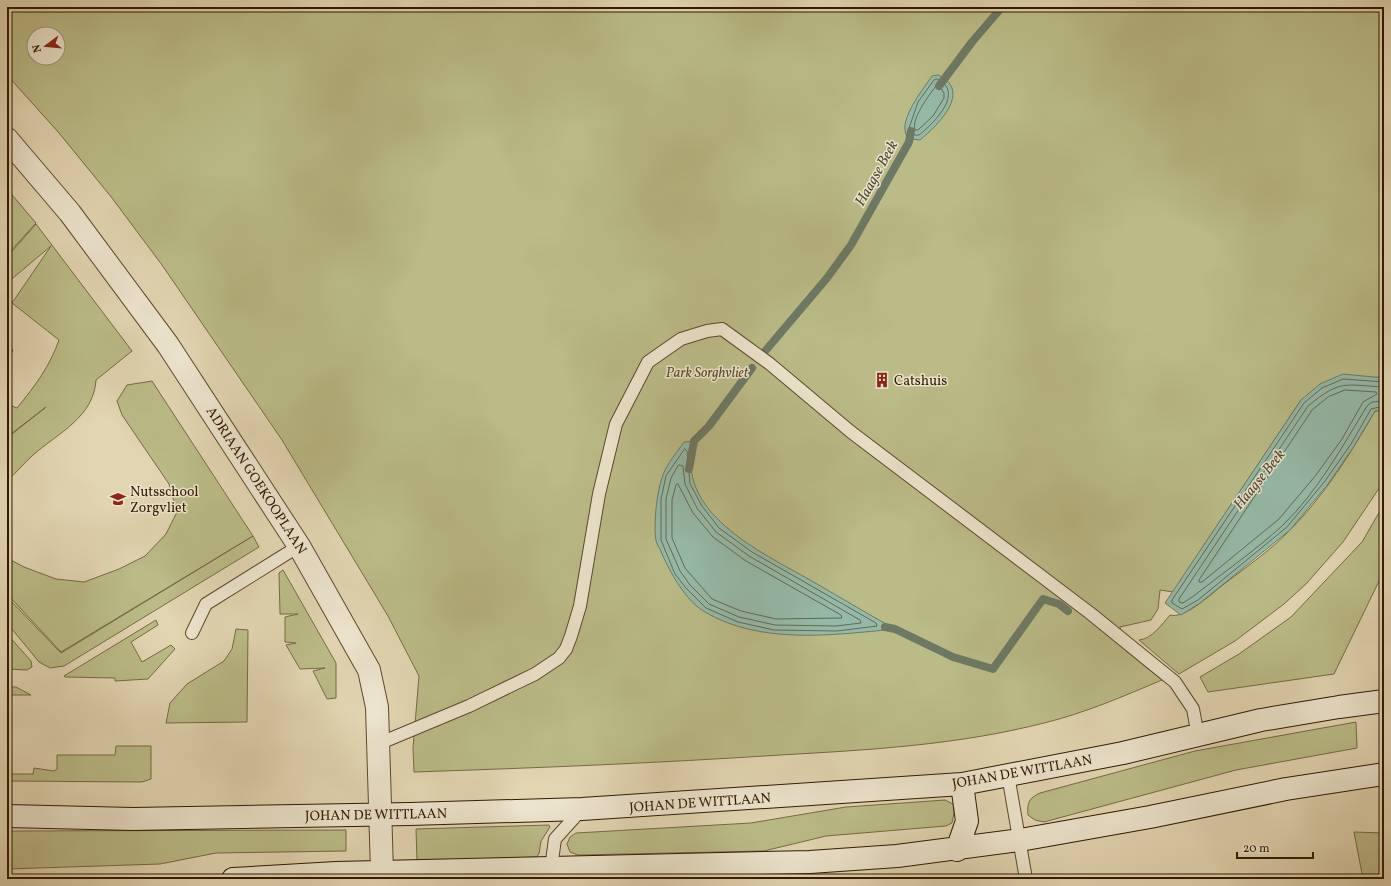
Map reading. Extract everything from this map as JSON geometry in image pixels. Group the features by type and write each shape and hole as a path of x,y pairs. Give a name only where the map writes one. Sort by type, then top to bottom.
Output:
{"main road":[{"name":"ADRIAAN GOEKOOPLAAN","path":"7,139 70,213 168,345 295,540 369,670 377,707 382,872"},
{"name":"JOHAN DE WITTLAAN","path":"7,816 133,818 380,815 582,809 962,784 1123,753 1261,720 1339,706 1384,701"},
{"path":"233,879 336,873 810,862 897,856 957,850 1020,840 1150,817 1286,789 1384,774"},
{"path":"957,850 967,821 962,784"}],"lane":[{"path":"378,744 468,706 535,674 558,658 566,649 580,606 599,494 616,424 648,362 681,339 707,331 722,329 770,364 851,432 1090,613 1175,682 1193,709 1198,736"},
{"path":"192,633 206,604 295,540"},
{"path":"1008,776 1026,879"},
{"path":"551,868 555,839 582,809"}],"green space":[{"name":"Park Sorghvliet","path":"7,7 1384,7 1384,378 1378,377 1301,400 1173,592 1160,590 1158,609 1151,620 1120,627 1125,650 1162,680 1119,698 1044,723 979,737 913,745 847,751 688,760 414,772 413,748 419,676 388,616 282,440 162,265 112,198 59,133 7,75"},
{"path":"7,189 36,223 7,255"},
{"path":"36,224 132,351 96,380 94,393 82,414 33,455 7,481 7,438 46,407 7,437 7,404 17,408 30,392 41,376 59,340 12,303 51,246 7,283 7,257"},
{"path":"7,345 13,350 7,364"},
{"path":"152,381 253,536 61,652 7,594 7,558 24,567 56,579 84,582 119,569 145,556 166,534 177,512 169,484 122,415 117,401 127,385"},
{"path":"1384,410 1384,481 1343,542 1306,584 1284,604 1235,641 1179,674 1139,640 1152,634 1170,615 1182,614 1202,602 1282,538 1326,488 1347,458 1375,411"},
{"path":"1384,504 1384,565 1381,577 1334,674 1208,692 1200,677 1239,654 1291,617 1362,542"},
{"path":"253,536 259,547 64,666 50,668 39,662 7,623 7,597 61,653"},
{"path":"283,570 336,663 336,698 327,699 313,671 325,668 300,669 286,645 296,643 285,642 285,617 298,614 280,614 279,573"},
{"path":"156,620 158,625 131,642 142,662 171,645 175,649 148,679 115,681 115,678 64,676"},
{"path":"236,629 248,630 247,722 166,723 170,703 187,684 224,661 232,649"},
{"path":"7,634 31,661 32,667 27,670 7,669"},
{"path":"7,687 16,687 31,695 7,695"},
{"path":"1356,722 1357,748 1236,770 1044,822 1035,820 1028,815 1028,804 1033,797 1040,793 1195,751"},
{"path":"116,746 151,746 151,779 142,782 7,781 7,774 33,774 34,768 54,771 57,769 57,755 115,755"},
{"path":"945,800 953,804 954,813 952,823 946,826 826,836 764,851 578,855 570,852 567,844 570,837 576,833 751,823 846,807"},
{"path":"549,825 550,827 541,841 539,854 536,857 417,861 416,829"},
{"path":"346,830 346,851 216,853 160,864 7,869 7,831"},
{"path":"1354,832 1384,833 1384,879 1363,879"}],"water":[{"path":"938,75 948,82 952,90 952,99 949,108 935,126 920,140 911,139 909,142 905,133 907,116 932,76"},
{"path":"1343,374 1384,378 1384,410 1375,411 1354,446 1328,484 1290,530 1200,603 1181,615 1165,603 1301,400 1320,384"},
{"path":"694,441 691,466 696,489 709,509 726,527 768,556 895,629 822,635 773,633 750,629 727,622 705,612 698,607 685,594 675,578 656,541 655,534 657,498 665,471 672,458 684,442"}],"waterway":[{"name":"Haagse Beek","path":"939,86 972,42 1002,7"},
{"name":"Haagse Beek","path":"766,350 827,278 851,245 909,142 911,131"},
{"name":"Haagse Beek","path":"689,469 694,441 709,426 752,368"},
{"path":"885,627 895,629 953,657 993,669 1043,599 1059,604 1068,611"}],"place":[{"name":"Catshuis","path":"882,380"},
{"name":"Nutsschool Zorgvliet","path":"118,499"}]}
